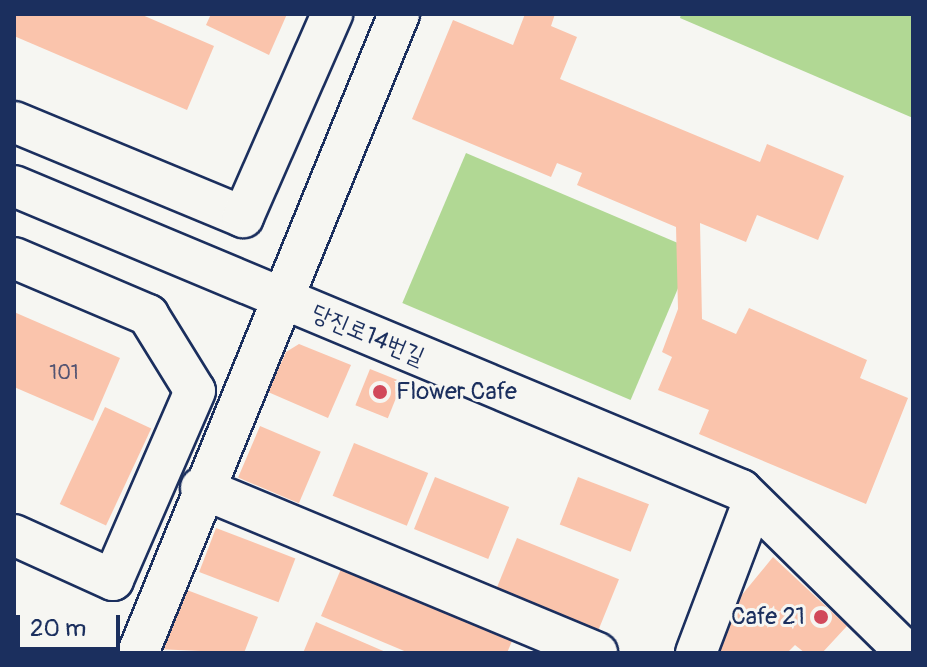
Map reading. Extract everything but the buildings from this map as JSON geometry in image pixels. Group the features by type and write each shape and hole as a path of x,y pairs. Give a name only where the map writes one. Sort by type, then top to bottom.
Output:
{"street":[{"path":"14,122 243,217 332,14"},
{"path":"138,653 201,488 283,300 399,14"},
{"name":"당진로14번길","path":"14,186 741,490 752,505 904,640"},
{"path":"14,258 148,315 195,391 113,580 14,535"},
{"path":"201,488 597,653"},
{"path":"696,653 752,505"}],"green space":[{"path":"681,14 913,14 913,118 680,18"},
{"path":"466,153 694,250 631,400 402,303"}],"place":[{"name":"Flower Cafe","path":"380,392"},
{"name":"Cafe 21","path":"821,617"}]}
